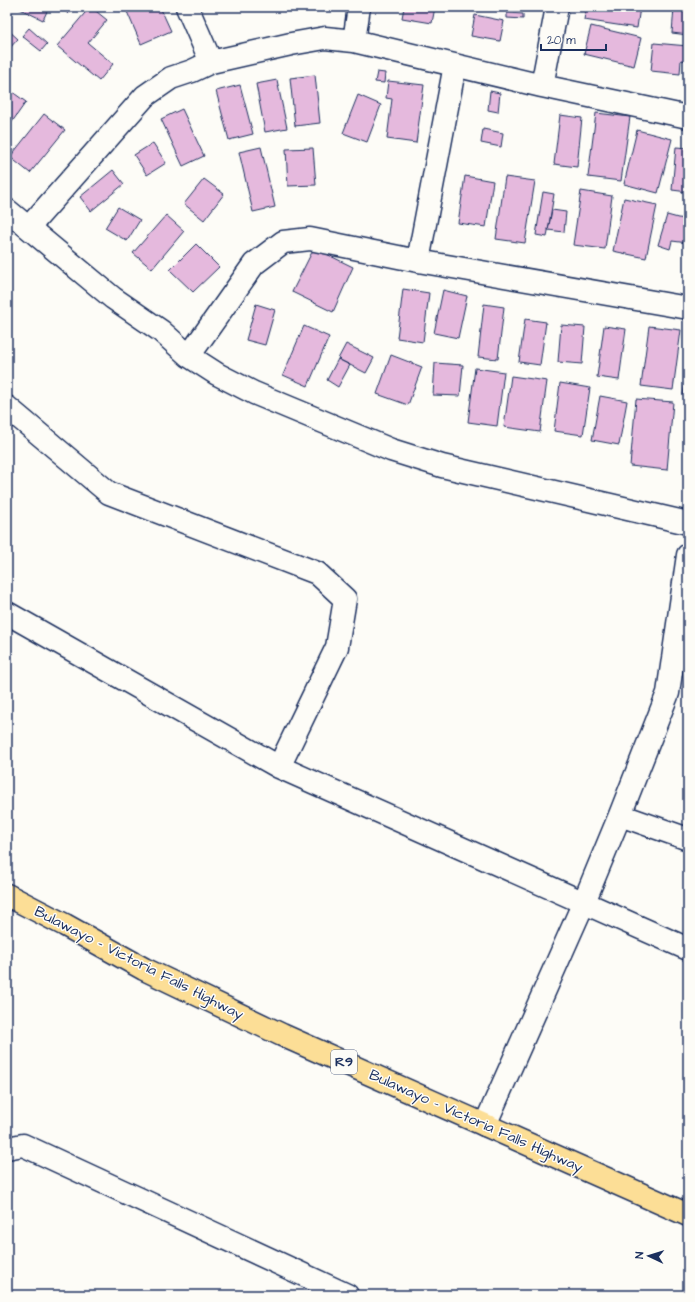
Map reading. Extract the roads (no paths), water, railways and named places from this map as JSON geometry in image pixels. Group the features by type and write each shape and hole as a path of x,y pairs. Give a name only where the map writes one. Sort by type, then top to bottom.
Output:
{"highway":[{"name":"Bulawayo - Victoria Falls Highway","path":"7,895 144,969 282,1035 688,1215"}],"street":[{"path":"187,7 211,62"},
{"path":"354,41 359,7"},
{"path":"542,86 557,7"},
{"path":"29,227 145,96 170,78 192,71 211,62 325,38 354,41 542,86 688,116"},
{"path":"418,261 455,65"},
{"path":"7,210 113,298 161,331 189,356 217,374 254,394 391,450 442,466 688,523"},
{"path":"189,356 254,264 283,242 310,239 418,261 688,308"},
{"path":"7,406 109,493 317,573 345,599 337,647 279,767"},
{"path":"485,1125 584,902 668,692 688,555"},
{"path":"7,612 279,767 688,949"},
{"path":"620,815 688,839"},
{"path":"7,1148 23,1145 347,1295"}]}
